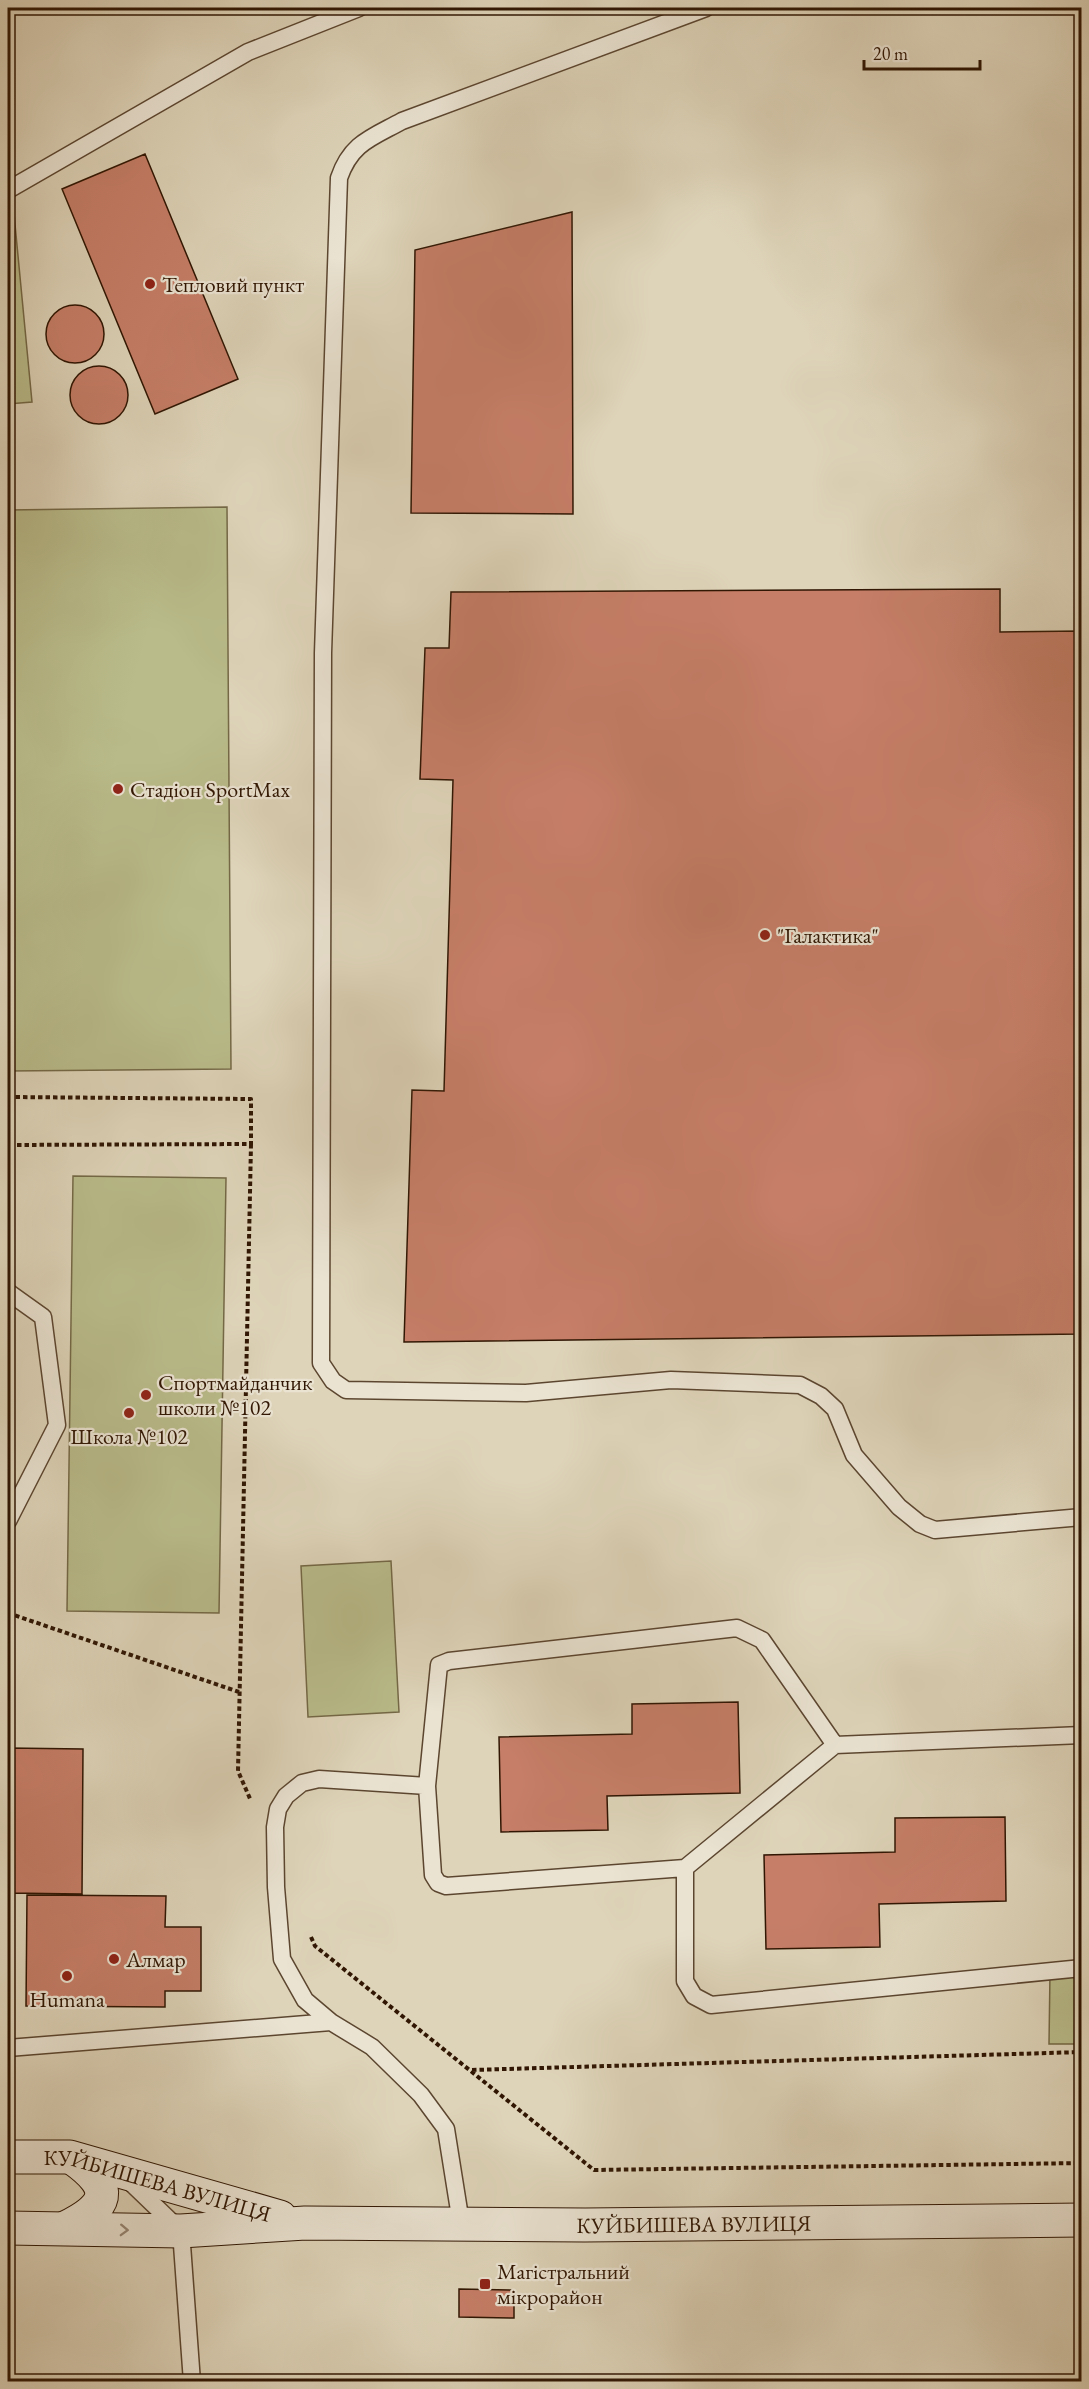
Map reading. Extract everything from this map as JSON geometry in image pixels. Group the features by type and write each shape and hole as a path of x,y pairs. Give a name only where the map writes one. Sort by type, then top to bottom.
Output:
{"main road":[{"name":"КУЙБИШЕВА ВУЛИЦЯ","path":"8,2157 70,2157 122,2174 304,2223"},
{"path":"65,2228 89,2216 99,2206 102,2190 95,2175 70,2157"},
{"name":"КУЙБИШЕВА ВУЛИЦЯ","path":"8,2228 181,2231 304,2223 585,2225 1082,2220"}],"lane":[{"path":"8,190 248,52 358,8"},
{"path":"706,8 402,121 358,146 346,159 339,178 323,653 321,1363 333,1381 346,1390 526,1393 671,1380 800,1385 821,1396 835,1409 854,1455 899,1507 920,1524 935,1530 1082,1517"},
{"path":"8,1292 43,1317 57,1425 8,1521"},
{"path":"835,1745 762,1640 737,1628 448,1661 440,1665 427,1786 433,1875 438,1883 446,1886 685,1868 835,1745 1082,1735"},
{"path":"427,1786 319,1779 302,1783 286,1796 278,1809 275,1827 276,1887 282,1959 305,2000 331,2022 372,2047 421,2095 446,2129 461,2223"},
{"path":"685,1868 685,1981 694,1996 711,2005 1082,1968"},
{"path":"8,2048 331,2022"},
{"path":"122,2174 181,2231 192,2382"}],"path":[{"path":"8,1097 251,1099 238,1771 252,1803"},
{"path":"8,1145 250,1144"},
{"path":"8,1613 239,1692"},
{"path":"310,1936 315,1946 594,2170 1082,2163"},
{"path":"472,2070 1082,2052"}],"green space":[{"path":"12,193 32,402 8,404 8,198"},
{"name":"Стадіон SportMax","path":"227,507 231,1069 8,1071 8,510"},
{"name":"Спортмайданчик школи №102","path":"73,1176 226,1178 219,1613 67,1611"},
{"path":"391,1561 399,1712 308,1717 301,1566"},
{"path":"1050,1973 1081,1973 1080,2044 1049,2044"}],"building":[{"name":"Тепловий пункт","path":"145,154 238,379 155,414 62,189"},
{"path":"572,212 573,514 411,513 415,250"},
{"path":"75,305 86,307 99,318 104,334 102,345 91,358 75,363 64,361 51,350 46,334 48,323 59,310"},
{"path":"99,366 110,368 123,379 128,395 126,406 115,419 99,424 88,422 75,411 70,395 72,384 83,371"},
{"name":"\"Галактика\"","path":"1000,589 1000,632 1082,631 1082,1334 404,1342 412,1090 444,1091 453,780 420,779 425,648 449,648 451,592"},
{"path":"738,1702 740,1793 607,1796 608,1830 501,1832 499,1737 632,1734 632,1704"},
{"path":"8,1748 83,1749 82,1894 8,1893"},
{"path":"1005,1817 1006,1901 879,1904 880,1947 766,1949 764,1855 895,1852 895,1818"},
{"name":"Алмар","path":"27,1895 166,1896 165,1927 201,1927 201,1991 165,1991 165,2007 26,2006"},
{"path":"459,2289 514,2290 514,2318 459,2317"}],"place":[{"name":"Тепловий пункт","path":"150,284"},
{"name":"Стадіон SportMax","path":"118,789"},
{"name":"\"Галактика\"","path":"765,935"},
{"name":"Спортмайданчик школи №102","path":"146,1395"},
{"name":"Школа №102","path":"129,1413"},
{"name":"Алмар","path":"114,1959"},
{"name":"Humana","path":"67,1976"},
{"name":"Магістральний мікрорайон","path":"485,2284"}]}
